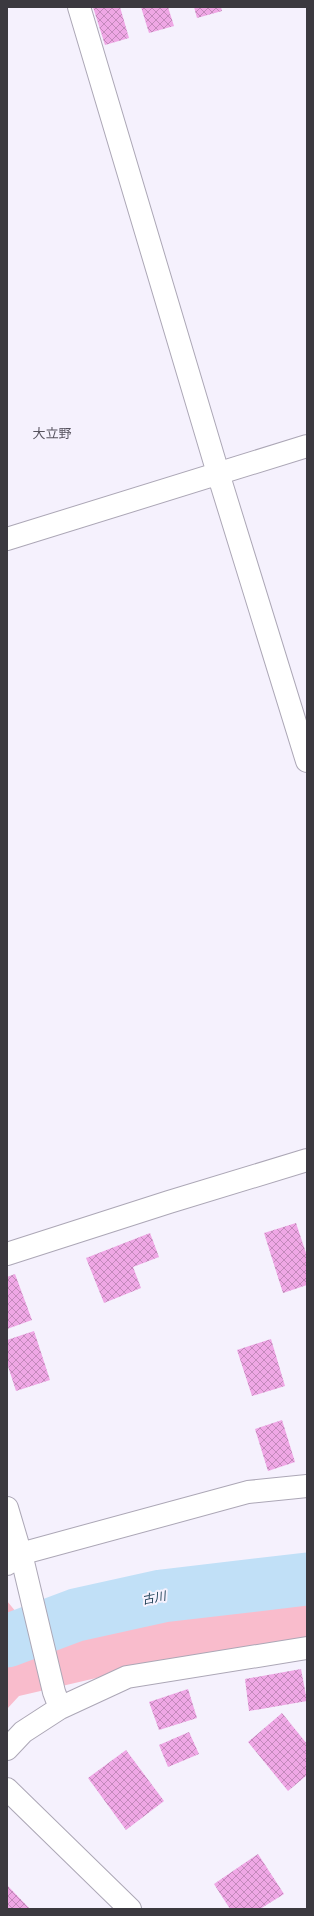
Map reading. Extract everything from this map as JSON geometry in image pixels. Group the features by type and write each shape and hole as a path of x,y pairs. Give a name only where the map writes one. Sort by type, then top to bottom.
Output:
{"street":[{"path":"79,7 218,473 307,761"},
{"path":"7,539 307,446"},
{"path":"7,1254 307,1160"},
{"path":"14,1559 248,1492 307,1486"},
{"path":"7,1508 14,1559 57,1700"},
{"path":"7,1749 57,1700 127,1677 307,1648"},
{"path":"7,1789 130,1909"}],"shaded area":[{"path":"307,1567 307,1638 135,1669 19,1696 7,1709 7,1601 21,1618 69,1605"}],"building":[{"path":"93,7 120,7 129,38 105,45"},
{"path":"141,7 168,7 174,26 149,33"},
{"path":"194,7 221,7 222,11 197,18"},
{"path":"296,1223 307,1256 307,1285 283,1293 264,1233"},
{"path":"150,1233 159,1257 133,1267 141,1288 104,1303 86,1258"},
{"path":"15,1274 32,1320 7,1329 7,1277"},
{"path":"34,1331 50,1380 16,1391 7,1363 7,1340"},
{"path":"271,1339 285,1386 252,1396 237,1350"},
{"path":"282,1420 295,1462 268,1471 255,1429"},
{"path":"301,1669 307,1701 249,1711 245,1679"},
{"path":"188,1689 197,1718 159,1730 149,1702"},
{"path":"282,1713 307,1744 307,1775 288,1791 248,1742"},
{"path":"189,1732 199,1754 168,1767 159,1745"},
{"path":"126,1750 164,1801 126,1830 88,1778"},
{"path":"258,1854 284,1894 260,1909 230,1909 214,1884"},
{"path":"7,1885 30,1909 7,1909"}],"waterway":[{"name":"古川","path":"7,1641 76,1615 162,1596 307,1579"}],"district":[{"name":"大立野","path":"52,434"}]}
